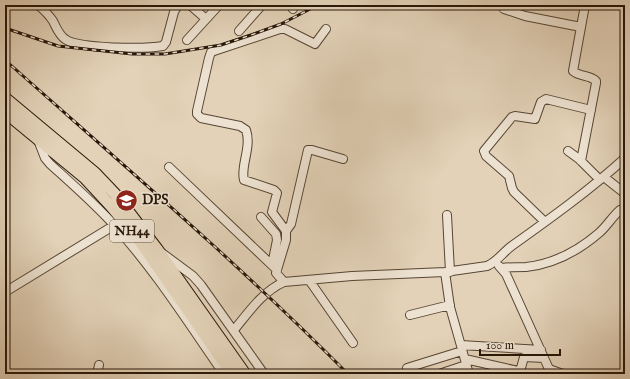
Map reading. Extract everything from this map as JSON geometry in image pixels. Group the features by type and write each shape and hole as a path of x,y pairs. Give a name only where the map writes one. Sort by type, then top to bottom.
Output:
{"highway":[{"name":"NH44","path":"5,98 94,173 120,200 157,249 245,374"},
{"name":"NH44","path":"5,112 85,178 118,223 137,237 232,374"}],"street":[{"path":"38,5 49,16 66,40 74,43 119,48 163,46 166,42 174,12 178,5"},
{"path":"190,5 206,19"},
{"path":"187,40 219,5"},
{"path":"239,31 262,5"},
{"path":"581,161 596,81 593,78 573,71 585,5"},
{"path":"504,9 525,16 581,27"},
{"path":"286,231 272,212 277,196 276,191 246,181 243,177 248,143 246,130 240,126 202,118 197,114 197,111 211,52 280,29 285,29 314,44 326,29"},
{"path":"545,222 514,192 509,176 486,156 484,151 512,117 535,118 543,100 550,100 591,110"},
{"path":"274,268 286,240 286,231 291,224 308,150 343,158"},
{"path":"568,151 602,179 623,192"},
{"path":"234,330 266,294 277,285 284,282 447,272 493,264 507,249 602,179 625,158"},
{"path":"169,167 274,268 284,282"},
{"path":"493,264 502,268 526,267 559,258 578,249 591,239 603,229 618,211 625,211"},
{"path":"447,214 447,272 450,305 469,374"},
{"path":"261,217 276,234 277,240 274,268"},
{"path":"5,292 118,223 132,246 162,285 224,374"},
{"path":"157,249 193,276 201,284 264,374"},
{"path":"502,268 549,369 562,374"},
{"path":"309,280 353,343"},
{"path":"410,315 450,305"},
{"path":"407,368 463,355 542,354"},
{"path":"463,355 518,371 521,368 524,357 542,354"},
{"path":"439,374 463,355"},
{"path":"97,374 99,365"}],"railway":[{"path":"5,28 58,46 132,54 165,54 221,45 281,24 318,5"},
{"path":"5,60 222,253 348,374"}],"place":[{"name":"DPS","path":"127,200"}]}
